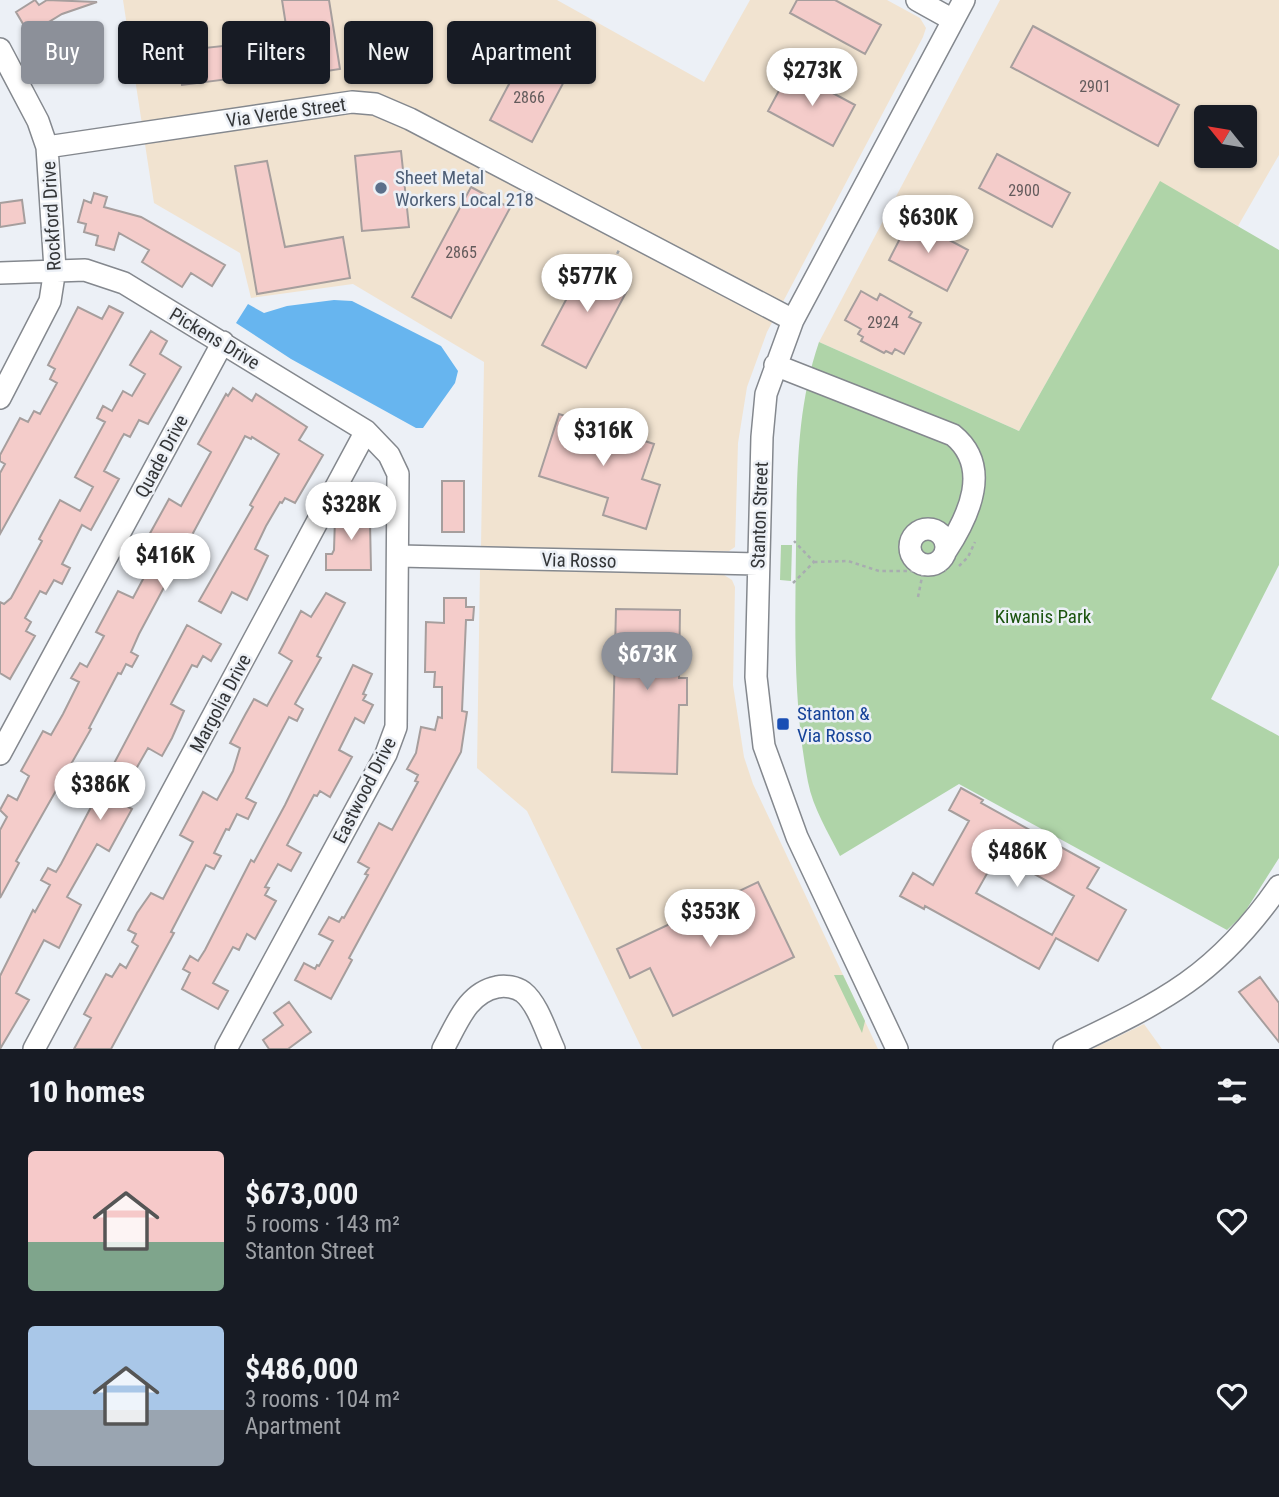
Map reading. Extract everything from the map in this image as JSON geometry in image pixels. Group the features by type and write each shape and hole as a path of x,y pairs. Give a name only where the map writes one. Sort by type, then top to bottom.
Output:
{"street":[{"path":"917,0 953,19"},
{"name":"Stanton Street","path":"897,1049 797,837 768,757 755,677 762,437 766,394 793,320 964,0"},
{"path":"0,49 38,121 47,147"},
{"name":"Via Verde Street","path":"47,147 116,139 328,104 375,104 401,114 793,320"},
{"name":"Rockford Drive","path":"0,398 50,301 55,269 47,147"},
{"name":"Pickens Drive","path":"0,273 85,270 124,284 366,431"},
{"name":"Quade Drive","path":"0,754 223,342"},
{"path":"775,365 953,435 966,445 976,484 962,527 946,551"},
{"name":"Eastwood Drive","path":"226,1049 386,754 396,727 400,556 398,474 389,455 366,431"},
{"name":"Margolia Drive","path":"34,1049 366,431"},
{"name":"Via Rosso","path":"400,556 758,564"},
{"path":"1064,1049 1136,1015 1198,977 1252,924 1279,886"},
{"path":"443,1049 468,1002 483,990 505,985 522,991 532,1004 554,1049"}],"path":[{"path":"614,260 619,250"},
{"path":"794,541 814,562"},
{"path":"793,583 814,562 848,561 879,570 940,572 961,565 975,542"},
{"path":"918,597 923,572"}],"shaded area":[{"path":"123,0 557,0 595,21 447,21 447,84 596,84 596,22 704,82 750,0 887,0 920,18 926,28 923,37 767,332 747,387 738,443 735,547 729,551 481,547 484,362 353,284 251,298 240,253 154,203 136,84 208,84 208,21 126,21"},
{"path":"1000,0 1279,0 1279,155 1238,226 1160,182 1019,431 819,342"},
{"path":"480,569 724,575 732,580 735,587 733,685 744,757 753,784 878,1049 642,1049 527,811 477,768"},
{"path":"1144,1024 1162,1049 1092,1049"}],"green space":[{"name":"Kiwanis Park","path":"1160,181 1279,250 1279,565 1211,699 1279,736 1279,858 1243,915 1227,930 959,784 840,856 810,792 797,695 795,637 798,470 806,393 819,342 1019,431"},
{"path":"781,545 792,545 791,581 780,580"},
{"path":"834,975 843,975 865,1021 862,1033"}],"water":[{"path":"334,300 352,301 441,346 458,371 455,383 423,428 416,428 291,359 236,323 248,304 264,313 287,306"}],"building":[{"path":"35,0 39,5 47,0 97,2 62,14 50,21 21,21 16,12"},
{"path":"282,0 329,0 340,69 330,71 330,21 285,21"},
{"path":"797,0 835,0 881,25 865,54 790,13"},
{"path":"1033,26 1179,105 1158,146 1011,67"},
{"path":"222,46 222,80 208,82 208,48"},
{"path":"790,70 855,105 833,146 768,111"},
{"path":"509,84 563,84 532,142 490,120"},
{"path":"401,151 409,227 362,231 355,156"},
{"path":"997,154 1070,193 1052,227 979,188"},
{"path":"267,161 285,247 343,237 350,278 257,294 235,166"},
{"path":"471,187 510,208 451,318 412,297"},
{"path":"94,193 107,197 104,207 141,217 225,265 212,286 191,273 182,287 142,262 149,250 119,233 114,250 96,245 98,236 84,232 86,224 78,222 84,200 91,203"},
{"path":"22,200 25,223 0,227 0,203"},
{"path":"910,219 968,250 947,291 889,260"},
{"path":"602,262 622,272 618,279 630,285 586,368 542,345 585,264 597,270"},
{"path":"861,291 877,300 880,294 912,312 909,317 921,323 904,354 895,349 892,354 886,351 884,353 861,341 863,337 858,334 861,329 845,320"},
{"path":"109,306 123,313 0,534 0,473 5,464 0,461 0,455 20,418 28,422 34,411 40,414 57,383 50,379 55,369 48,365 78,307 102,319"},
{"path":"151,331 167,341 160,354 181,367 148,424 139,420 130,437 124,434 121,439 104,471 119,479 91,530 82,525 62,564 70,568 62,584 54,580 46,594 40,591 25,618 31,622 26,631 35,636 10,679 0,673 0,602 4,604 11,598 42,541 39,539 60,500 80,511 93,487 75,477 105,422 97,418 103,406 112,411 123,391 132,396 145,374 130,365"},
{"path":"233,388 252,401 256,394 307,427 299,440 323,455 295,503 285,498 266,526 255,549 268,556 247,600 232,592 221,613 199,601 253,507 250,505 279,454 252,437 251,439 245,436 139,634 131,652 138,656 132,667 126,664 121,674 118,673 89,728 91,729 16,861 19,863 0,898 0,830 7,817 0,810 8,795 17,800 29,776 21,771 43,731 51,735 63,714 79,682 71,678 80,663 87,667 104,636 96,632 118,591 133,598 158,551 155,549 158,543 148,537 169,499 181,506 211,452 198,444 226,394 228,396"},
{"path":"559,414 654,444 642,479 660,485 646,529 603,515 608,498 539,476"},
{"path":"442,481 464,481 464,532 442,532"},
{"path":"343,507 364,508 364,522 370,522 371,570 326,570 326,554 332,554 334,550 335,518 343,518"},
{"path":"326,593 345,603 317,656 321,658 295,704 303,709 297,721 289,717 246,798 256,803 248,819 237,814 229,830 226,829 214,853 221,856 214,869 206,865 171,932 174,933 111,1049 74,1049 91,1018 84,1014 106,974 112,977 120,964 126,968 138,946 132,942 136,934 128,930 137,913 151,893 163,899 193,842 180,835 203,792 217,800 233,771 240,748 230,743 245,715 254,699 267,706 292,661 279,653 301,611 311,617"},
{"path":"444,598 466,598 466,607 474,607 473,620 466,620 462,711 467,712 461,752 349,958 352,960 331,999 295,980 304,963 315,969 319,966 333,941 319,934 329,917 339,922 344,918 368,875 365,874 369,868 358,862 379,823 392,830 418,782 415,781 418,775 407,769 416,753 421,727 435,730 438,717 442,718 442,687 434,687 435,672 425,672 426,622 444,623"},
{"path":"616,609 680,610 679,678 687,678 687,705 679,705 677,774 612,772"},
{"path":"187,625 221,644 211,661 203,656 197,667 192,665 171,704 184,711 172,738 162,756 148,748 136,769 119,802 132,809 109,851 97,844 67,897 81,905 59,948 44,940 16,993 29,1000 0,1049 0,976 33,910 35,912 50,885 41,880 48,868 56,872 61,864"},
{"path":"353,665 372,674 363,700 373,705 364,723 355,718 339,750 352,757 330,797 320,791 317,796 314,795 287,845 301,853 291,871 278,864 265,887 269,888 265,895 276,901 255,939 247,934 239,950 233,947 213,983 228,991 218,1009 182,989 190,973 183,969 190,956 198,961 205,950 251,860 254,862 285,805"},
{"path":"961,788 983,800 981,803 1099,868 1087,888 1126,910 1098,961 1056,938 1039,969 925,906 924,909 900,896 913,873 933,885 969,821 949,810","holes":["998,854 1074,896 1052,935 976,893"]},
{"path":"758,882 794,957 673,1016 650,968 630,978 617,949"},
{"path":"1260,977 1279,1003 1279,1042 1239,992"},
{"path":"289,1002 311,1032 288,1049 269,1049 263,1040 283,1025 274,1013"}],"place":[{"name":"Sheet Metal Workers Local 218","path":"381,188"},
{"name":"Stanton & Via Rosso","path":"783,724"}]}
